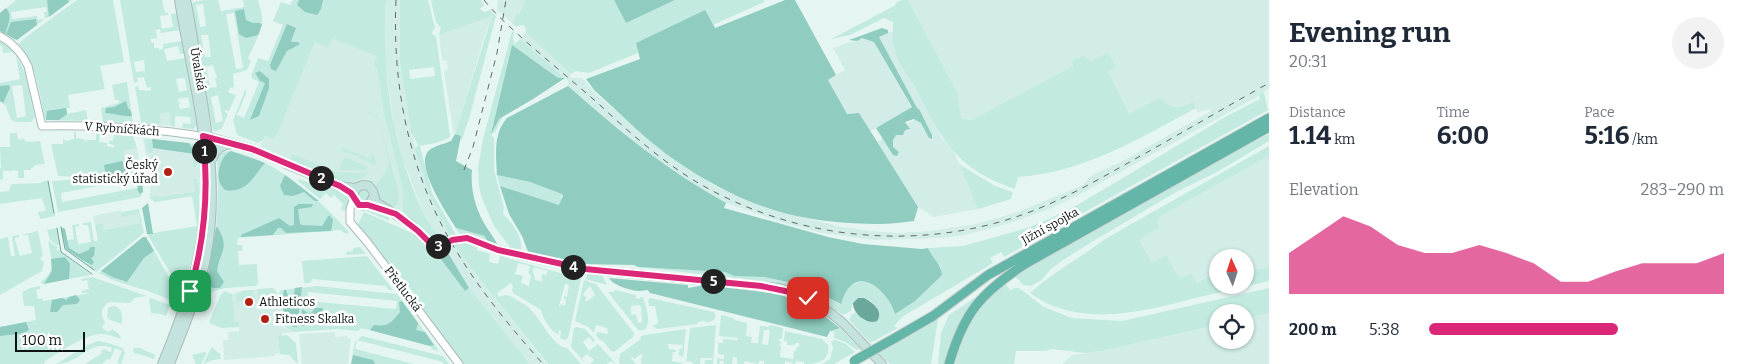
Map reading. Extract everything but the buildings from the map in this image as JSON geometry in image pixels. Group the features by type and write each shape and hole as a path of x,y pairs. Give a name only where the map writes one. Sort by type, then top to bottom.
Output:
{"highway":[{"name":"Jižní spojka","path":"851,362 933,316 992,273 1269,118"},
{"name":"Jižní spojka","path":"949,364 958,337 970,312 984,296 1005,278 1025,264 1269,127"}],"main road":[{"name":"Úvalská","path":"179,0 189,34"},
{"name":"Úvalská","path":"186,0 189,34 206,137"},
{"path":"206,137 238,144 340,186 357,188 363,185 369,186 373,191 376,202 389,211"},
{"path":"206,137 212,163"},
{"path":"162,364 187,301 201,247 206,185 206,137"},
{"path":"170,364 193,305 204,266 212,208 212,163 214,153 226,145 238,144"},
{"path":"340,186 354,197 357,203 396,214 410,224 433,246 467,238 498,250 585,269 761,286 795,293 820,305 842,322 882,364"},
{"path":"354,197 357,188"},
{"path":"366,205 372,202 374,196"}],"street":[{"name":"V Rybníčkách","path":"0,36 13,45 28,66 42,126 139,130 206,137"},
{"path":"350,214 354,197"},
{"path":"350,214 357,207 366,205"},
{"name":"Přetlucká","path":"350,214 351,223 373,249 459,364"}],"shaded area":[{"path":"16,0 72,0 45,19 15,40 0,31 0,13","holes":["46,7 47,12 44,12 45,19 38,20 37,16 12,19 11,12"]},
{"path":"47,0 68,0 69,2 49,17"},
{"path":"77,0 113,0 124,62 100,66 105,89 68,95 70,108 67,108 67,114 86,110 88,121 48,120 45,118 34,70 19,44 23,39"},
{"path":"120,0 162,0 165,13 168,12 168,15 160,16 162,29 173,27 171,14 178,13 181,30 161,33 160,29 156,30 157,38 150,39 154,43 154,48 159,48 159,50 163,49 163,44 183,41 185,54 180,54 178,46 164,49 167,61 186,58 197,124 194,129 182,128 183,123 191,124 190,117 177,116 175,117 175,127 171,126 169,112 160,114 161,122 159,125 144,125 141,122 135,87 138,86 139,90 145,91 151,90 151,87 147,88 144,77 137,78 138,82 134,83","holes":["144,60 145,71 136,72 134,62","176,79 185,79 187,90 179,92","188,97 190,107 180,109 179,105 181,103 179,103 178,99"]},
{"path":"218,0 221,11 244,7 243,0 258,0 262,15 261,29 248,58 251,61 247,70 233,74 234,87 230,88 228,92 236,95 229,111 225,110 228,114 222,128 217,131 214,131 212,127 191,5 194,2","holes":["203,4 206,26 200,27 196,5","234,13 243,68 236,69 226,14","201,35 208,35 211,57 205,57","213,65 217,78 215,78 217,87 210,88 206,66","218,95 223,121 216,123 211,97"]},
{"path":"293,0 386,0 385,54 387,81 396,134 422,210 442,243 436,244 402,211 404,194 384,114 377,68 374,66 377,56 332,38 328,47 315,42 277,135 272,139 266,136 258,143 237,135 233,120 246,88 246,94 237,115 244,118 259,82 251,76 258,58 268,61 283,25 273,21 281,2 290,5"},
{"path":"299,0 323,0 317,15 305,12 297,5"},
{"path":"386,0 400,0 400,62 411,132 424,177 435,204 481,281 547,364 530,364 469,289 449,259 423,212 402,157 394,124 384,42"},
{"path":"400,0 428,0 435,28 432,32 436,36 450,136 436,143 420,146 432,193 455,233 455,236 451,238 429,193 415,149 418,145 411,132 400,62","holes":["434,67 435,76 410,79 409,70"]},
{"path":"431,0 492,16 455,134 444,72 448,68 447,61 442,60 439,35 441,28 436,22"},
{"path":"431,0 481,0 484,5 480,9 484,12 490,10 496,16 469,119 461,142 461,136 455,134 492,16 439,35 441,28 436,22"},
{"path":"498,0 525,0 518,15 516,14 513,24 497,10"},
{"path":"525,0 614,0 626,23 675,0 764,0 764,2 713,25 705,10 636,43 638,53 589,73 576,71 571,74 526,33 525,26 517,27 513,24 516,14 519,14"},
{"path":"614,0 675,0 626,23"},
{"path":"785,0 795,0 836,75 828,80 847,114 859,113 918,207 914,221 880,224 825,221 783,213 746,200 710,182 665,153 595,91 586,79 640,59 636,43 705,10 715,28"},
{"path":"902,0 908,0 958,94 961,118 971,120 1073,66 1072,60 1084,56 1091,61 1108,53 1116,67 1108,71 1129,114 1160,98 1175,108 1193,102 1196,108 1132,142 1088,161 1065,169 1018,177 1015,189 977,172 952,150 933,122 897,57 893,42 893,22 884,18 850,35 831,39"},
{"path":"908,0 1269,0 1269,88 1259,96 1049,209 1013,222 965,235 941,238 875,240 822,233 784,223 726,203 694,186 664,166 608,122 568,86 568,80 520,39 526,33 571,74 572,78 582,78 595,93 672,159 715,186 771,209 838,226 870,231 898,233 930,231 976,224 1018,212 1083,185 1092,175 1121,162 1211,111 1210,109 1198,112 1193,102 1179,109 1171,108 1129,114 1101,57 1091,61 1072,60 1073,66 971,120 961,118 958,94"},
{"path":"6,8 10,17 5,34 0,31 0,13"},
{"path":"244,9 246,20 262,25 258,35 246,38 239,34 235,11"},
{"path":"36,19 37,25 17,40 6,34 11,22"},
{"path":"287,24 296,28 291,41 300,44 287,51 276,71 271,69 270,65"},
{"path":"882,28 888,30 888,33 879,37 932,135 932,139 929,138 921,123 914,119 905,122 910,129 905,130 903,135 896,135 893,140 893,147 899,152 897,156 893,155 876,128 912,107 874,42 862,38 857,41 849,40"},
{"path":"512,31 515,44 520,39 565,78 558,78 512,45 492,129 503,116 495,132 491,135 494,138 494,170 504,208 503,214 519,235 521,249 517,251 512,250 494,226 482,199 478,168 483,139"},
{"path":"893,32 894,50 942,138 954,152 978,209 934,217 918,207 877,142 919,117 879,37"},
{"path":"332,37 378,56 377,67 384,114 404,191 401,210 405,216 389,207 376,189 368,182 349,186 260,146 266,136 272,139 277,135 315,42"},
{"path":"862,38 874,42 912,108 870,131 859,113 847,114 828,80 845,70 833,48"},
{"path":"0,41 9,48 16,56 12,52 3,53"},
{"path":"512,45 558,78 565,78 499,119 491,134"},
{"path":"16,56 22,65 28,85 35,117 31,122 11,120 6,106 0,101 0,83 20,79","holes":["22,85 26,116 17,118 12,86"]},
{"path":"260,71 269,79 269,88 259,116 250,120 265,83 260,81 255,73"},
{"path":"127,82 133,123 103,122 101,108 119,103 119,100 115,100 112,85"},
{"path":"9,85 10,88 3,103 0,101 0,86"},
{"path":"568,86 663,164 726,203 724,208 828,237 863,244 928,248 942,275 915,301 895,314 884,294 868,282 860,281 853,284 846,291 841,304 802,285 764,277 734,276 725,272 638,267 634,265 581,264 529,254 522,236 509,214 500,186 559,205 563,196 530,182 497,175 497,138 507,118"},
{"path":"1262,92 1264,93 1268,110 1004,257 1001,252 990,258 993,263 902,317 894,326 898,328 870,343 849,320 851,315 856,312 865,321 877,308 870,301 858,298 853,303 851,311 843,315 808,292 779,283 638,267 725,272 734,276 764,277 802,285 840,304 845,291 849,287 863,281 869,282 880,289 885,295 894,313 941,268 928,248 963,246 1030,227 1053,217 1079,204 1227,116 1260,99 1259,96"},
{"path":"126,101 132,116 105,113 106,108 114,107"},
{"path":"66,108 67,114 59,120 46,120 47,111"},
{"path":"358,108 378,116 379,119 375,116"},
{"path":"169,112 171,126 159,125 159,122 161,122 160,114"},
{"path":"380,124 399,194 398,203 394,207 389,207 378,201 376,186 386,171 389,162"},
{"path":"74,132 76,132 76,138 86,141 96,140 96,133 100,133 99,142 107,143 107,146 114,148 114,145 109,144 109,141 113,141 114,134 133,136 137,148 123,151 127,168 140,166 143,183 141,197 58,212 52,181 79,179 81,182 83,181 81,169 78,177 56,176 58,176 51,144 63,144 63,139 67,141 74,139","holes":["136,179 137,188 62,202 61,193"]},
{"path":"10,133 17,133 18,139 21,140 23,137 27,142 40,141 45,164 35,165 31,170 24,170 24,178 18,178 18,171 3,171 3,179 0,180 0,147 10,147"},
{"path":"455,134 461,136 456,161 472,170 473,193 477,207 498,246 487,241 485,236 456,228 429,180 425,160 427,153 435,147 451,141"},
{"path":"1269,134 1269,141 1217,172 1176,192 1095,240 1063,260 1050,270 1042,280 1031,286 1023,285 1015,276 1228,155"},
{"path":"143,138 198,145 201,172 200,195 155,202 149,197 151,186"},
{"path":"145,139 196,144 200,152 196,167 193,167 194,154 153,148 152,153 147,152"},
{"path":"152,139 189,143 195,154 153,148"},
{"path":"1269,146 1269,156 1159,217 1159,228 1139,240 1152,263 1166,255 1180,279 1191,273 1196,282 1209,276 1209,294 1213,294 1140,311 1088,314 1050,305 1030,293 1048,278 1105,239"},
{"path":"342,147 370,159 372,154 376,164 358,157 359,155 356,156 342,151"},
{"path":"137,148 140,166 127,168 122,161 122,151"},
{"path":"228,151 262,162 294,181 324,206 349,232 348,234 341,230 238,238 237,245 242,245 242,251 238,251 239,265 257,264 258,284 256,286 225,288 205,294 216,232 217,162 221,153"},
{"path":"231,151 265,163 253,179 244,187 232,191 225,190 219,179 222,160"},
{"path":"292,154 336,172 364,173 369,171 366,176 356,181 339,180 290,159"},
{"path":"153,156 152,161 154,162 157,180 151,179 148,159"},
{"path":"1269,156 1269,268 1254,270 1254,249 1209,249 1209,276 1196,282 1180,279 1166,255 1152,263 1138,240 1159,228 1159,217"},
{"path":"345,157 365,166 368,169 338,170"},
{"path":"122,161 127,168 130,168 130,172 123,176 109,178 104,165"},
{"path":"959,164 995,186 1013,192 1011,199 978,209"},
{"path":"285,175 319,201 315,201 304,192 293,196 284,195 280,186"},
{"path":"497,175 530,182 562,194 561,203 559,205 500,186"},
{"path":"142,176 143,192 140,194 137,189 136,177"},
{"path":"193,179 197,179 199,193 198,236 191,263 180,289 147,234 197,226 192,196 155,202 150,198 159,195 159,197 195,192"},
{"path":"299,179 313,184 344,190 351,198 347,209 344,211 341,209 343,204 334,195 331,198 326,193 320,199 298,181"},
{"path":"48,181 55,216 40,219 38,212 46,211 42,198 0,204 0,192 9,191 11,184 41,183"},
{"path":"364,188 369,190 371,195 369,200 364,202 359,200 357,195 359,190"},
{"path":"148,203 153,234 147,234 142,208"},
{"path":"299,204 313,204 312,207 298,209 300,224 322,226 329,215 333,220 331,231 286,233 281,228 278,228 273,235 241,237 241,235 279,218 290,226 294,225 294,207"},
{"path":"370,208 389,216 389,221 362,209"},
{"path":"139,209 144,233 96,272 82,260 87,262 91,258 89,250 80,255 69,248 68,240 74,239 72,225 79,224 79,226 75,227 78,244 91,242 88,225 83,225 83,223 91,222 94,241 98,241 95,225 102,223 104,230 140,223 138,212 121,217 122,212"},
{"path":"122,210 121,215 138,212 141,223 103,230 102,223 95,225 93,216"},
{"path":"364,212 414,234 425,246 434,250 465,291 469,288 530,364 464,364 419,305 413,292 399,275 391,269 357,226"},
{"path":"61,227 65,229 69,248 79,254 89,250 90,247 95,247 94,256 91,258 94,262 92,265 66,249"},
{"path":"216,227 222,235 224,245 217,271 224,282 220,288 213,288 206,284"},
{"path":"57,228 59,244 57,245 50,240 47,230"},
{"path":"456,228 485,236 487,241 476,236 460,235"},
{"path":"38,231 43,255 40,259 44,262 42,271 0,295 0,239 8,237 11,256 15,256 12,236 19,235 15,240 20,256 32,253 28,235 21,235"},
{"path":"143,237 146,237 154,251 144,258 127,282 101,271"},
{"path":"48,241 91,275 41,284 49,273 52,264"},
{"path":"463,242 477,247 477,250 490,254 489,262 498,264 500,256 581,279 568,338 565,340 560,338 561,331 559,330 558,334 545,321 541,310 513,293 511,283 497,293 499,297 504,295 513,297 527,306 552,338 567,348 581,364 548,364 453,243","holes":["518,263 530,266 528,273 531,275 529,286 521,283 523,276 515,274","534,267 548,271 546,275 542,274 542,282 535,280","565,284 569,285 567,297 564,296 564,299 566,299 565,306 561,304 559,306"]},
{"path":"360,247 366,254 347,255 346,252"},
{"path":"445,248 469,288 465,291 434,250"},
{"path":"154,251 176,289 173,301 112,280 99,273 101,271 127,282 144,258"},
{"path":"367,256 393,290 389,290 385,286 313,279 309,283 304,283 302,261"},
{"path":"65,257 70,264 69,279 44,284 52,271 51,259"},
{"path":"1269,268 1269,281 1254,284 1254,270"},
{"path":"585,272 602,275 607,285 585,279 587,276"},
{"path":"92,277 147,296 135,298 130,303 109,302 104,306 102,314 105,322 102,328 109,332 112,329 119,334 121,339 107,334 95,335 73,344 45,361 44,364 0,364 0,327 36,320 34,306 24,306 22,292 40,286 40,289 36,290 38,299 42,298 43,301 91,293 82,293 82,291 89,289 87,280 82,281 81,279"},
{"path":"609,278 688,285 688,288 705,285 778,294 810,305 840,328 830,331 827,337 650,293 648,290 627,289 614,283"},
{"path":"584,280 596,284 634,333 633,337 614,352 596,336 597,332 608,334 607,328 596,325 594,333 588,327 575,321","holes":["590,286 595,295 586,302 585,300 587,299 583,294"]},
{"path":"1005,283 1010,290 1019,288 1044,307 1072,318 1122,321 1242,294 1254,294 1254,291 1269,288 1269,313 1254,317 1254,304 1209,304 1209,327 1102,351 1084,353 1052,349 1045,351 1016,351 1014,364 955,364 973,319"},
{"path":"317,286 397,294 439,351 433,350 430,346 361,328 358,331 337,329 293,332 279,324 278,320 283,317 279,293 281,290","holes":["308,292 397,301 396,309 307,301"]},
{"path":"302,287 297,327 293,327 283,310 284,290 286,290 290,302 293,301 295,288"},
{"path":"272,288 276,291 276,297 258,298 258,289"},
{"path":"275,289 277,294 280,293 281,297 283,317 281,326 293,332 282,333 282,336 278,336 280,353 275,354 275,356 224,360 223,340 228,340 228,332 239,331 239,323 235,323 232,294"},
{"path":"253,290 254,299 236,302 239,293"},
{"path":"615,290 636,295 636,298 640,299 640,297 643,297 648,318 646,328 638,330 608,292 614,292","holes":["639,305 641,307 642,322 638,323 636,314 631,315 631,306"]},
{"path":"225,291 232,294 235,322 239,322 239,327 221,328 209,323 221,294"},
{"path":"982,293 960,326 946,364 938,364 941,333 949,315"},
{"path":"76,295 80,300 77,304 63,305 57,312 50,312 52,300 62,298 66,300"},
{"path":"151,298 170,305 166,316 151,313 149,300"},
{"path":"650,298 714,312 716,316 715,319 706,323 705,321 698,322 698,324 657,329 653,326 658,323 655,306 649,306 648,300"},
{"path":"858,298 864,298 876,308 879,314 877,321 865,320 858,315 853,303"},
{"path":"402,301 418,323 416,330 425,332 434,345 430,346 370,330 374,325 386,325 392,321 400,312 399,302"},
{"path":"113,306 120,310 122,324 107,317 108,308"},
{"path":"315,308 323,308 322,317 314,317 305,326 300,325 302,309 311,313"},
{"path":"1269,313 1269,364 1062,364 1072,355 1102,351 1209,327 1209,349 1254,349 1254,317"},
{"path":"721,315 747,323 746,336 752,337 751,343 758,343 760,326 769,327 770,325 783,328 782,339 779,339 782,342 779,345 781,346 780,357 793,359 794,351 799,347 799,343 787,345 787,341 784,341 785,331 822,339 828,345 828,350 825,358 814,363 804,364 804,362 796,361 795,364 785,361 785,364 764,364 764,361 759,361 758,364 745,361 744,364 737,364 737,358 733,357 732,364 724,364 723,361 720,361 717,364 717,358 724,359 724,355 718,354 718,343 723,343 723,339 737,340 738,338 719,336","holes":["764,330 770,330 768,345 762,344"]},
{"path":"938,319 931,364 890,364 879,353"},
{"path":"26,322 29,330 18,334 0,336 0,327"},
{"path":"716,325 713,364 704,364 705,360 712,360 712,358 701,358 700,364 693,364 687,361 686,364 690,328"},
{"path":"574,328 585,329 595,340 593,342 589,337 583,342 589,351 598,344 616,364 611,361 607,364 590,364 594,360 587,354 582,358 586,364 571,347"},
{"path":"840,328 860,349 857,350 845,342 834,338 834,332 830,331"},
{"path":"686,329 683,358 678,355 680,350 678,349 683,348 682,345 668,344 669,349 676,350 676,352 673,352 672,361 682,364 641,364 643,357 641,354 634,359 633,357 631,358 636,364 620,364 620,354 641,339 640,337"},
{"path":"335,332 335,337 346,336 351,339 348,364 302,364 299,334"},
{"path":"287,335 296,343 298,364 289,355 280,354 278,336"},
{"path":"362,336 443,356 449,364 443,364 443,362 357,340"},
{"path":"357,340 355,349 414,364 351,364"},
{"path":"835,340 846,344 855,352 834,364 822,364 830,359 833,348 831,341"},
{"path":"98,341 123,348 125,353 121,364 117,363 122,351 115,348 110,360 107,359 102,364 85,364 102,353 101,351 104,349 111,352 112,348 104,346 91,349 64,363 56,364 88,345"},
{"path":"212,347 220,354 221,359 203,364"},
{"path":"134,348 140,348 155,355 155,359 134,353"},
{"path":"207,353 201,364 196,364 192,355"},
{"path":"353,355 373,360 375,364 351,364"}],"waterway":[{"path":"48,181 54,213"},
{"path":"61,227 65,249 94,270"},
{"path":"57,228 61,252 92,274"}],"railway":[{"path":"396,0 397,66 401,99 407,131 427,193 457,252 476,281 508,324 543,364"},
{"path":"484,0 522,38 636,137 687,176 739,204 780,219 822,229 864,235 908,236 951,232 993,224 1035,210 1099,179 1269,83"},
{"path":"464,170 473,147 497,53 506,0"}],"place":[{"name":"Český statistický úřad","path":"168,172"},
{"name":"Athleticos","path":"249,302"},
{"name":"Fitness Skalka","path":"265,319"}],"route":[{"path":"190,291 202,241 204,222 206,168 203,136 252,149 340,186 351,193 359,205 368,205 396,214 418,231 433,246 443,245 459,238 467,238 498,250 585,269 779,288 808,298"}]}
